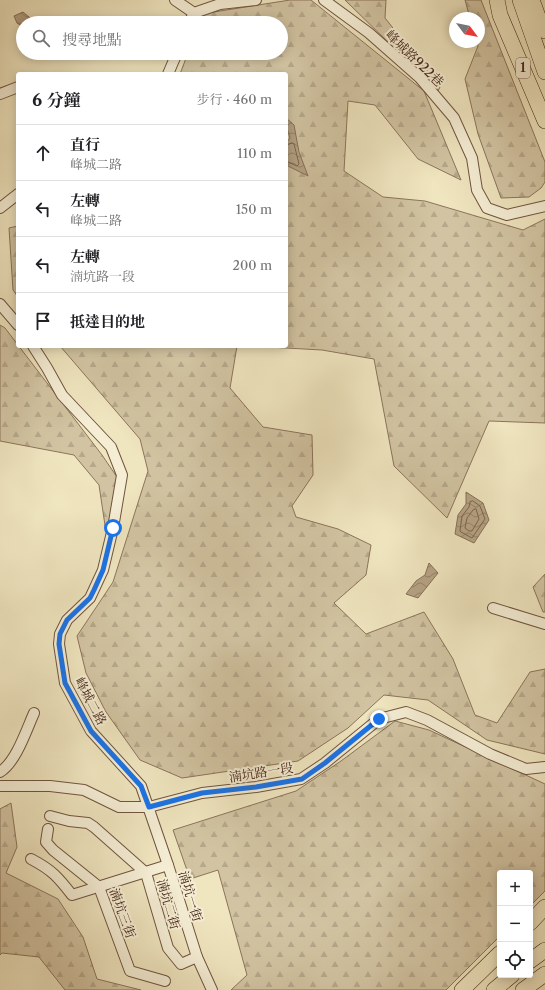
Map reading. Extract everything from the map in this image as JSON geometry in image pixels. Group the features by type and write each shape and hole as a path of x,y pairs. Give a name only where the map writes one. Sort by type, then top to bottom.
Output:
{"highway":[{"name":"1","path":"497,0 500,15 545,121"},
{"name":"1","path":"520,0 545,72"},
{"path":"532,0 545,31"},
{"path":"533,920 545,907"},
{"path":"533,923 545,912"},
{"path":"533,959 545,950"},
{"path":"462,990 497,956"},
{"path":"523,990 545,974"},
{"path":"494,990 508,978"}],"street":[{"path":"175,0 194,13"},
{"path":"192,16 194,13 220,4 256,0"},
{"name":"峰城路922巷","path":"324,0 369,33 420,78 454,118 472,158 477,190 487,208 507,215 545,206"},
{"path":"169,72 174,60"},
{"path":"0,94 16,87"},
{"path":"0,208 16,196"},
{"path":"0,304 16,323"},
{"name":"峰城二路","path":"34,348 62,395 111,448 122,475 113,528 103,570 90,598 67,620 60,634 59,644 65,683 91,731 141,786 149,807"},
{"path":"493,608 545,624"},
{"name":"湳坑路一段","path":"0,786 50,786 84,790 119,807 149,807 202,793 256,787 302,779 325,763 379,719 406,712 427,720 490,754 526,769 545,768"},
{"path":"0,772 6,768 18,750 34,713"},
{"name":"湳坑一街","path":"149,807 197,957 212,990"},
{"name":"湳坑二街","path":"50,816 69,821 88,823 146,873 168,948 181,964 197,957"},
{"name":"湳坑三街","path":"48,828 46,842 53,850 100,887 130,971 165,981"},
{"path":"31,859 47,867 58,877 72,895 168,865"}],"green space":[{"path":"290,0 311,0 424,91 461,180 418,159 375,105 348,101 344,171 383,197 425,201 523,230 545,219 545,423 489,421 447,518 394,466 374,359 322,350 286,348 288,348 288,72 181,72 185,60 288,60 288,16 200,16 201,14"},
{"path":"345,0 386,0 385,18 440,87 438,91"},
{"path":"465,0 481,0 545,162 545,182 541,188 529,197 501,198 478,134 465,79 477,48 485,48 485,12 468,12"},
{"path":"16,226 16,294 13,290 9,228"},
{"path":"0,325 5,328 16,342 16,348 20,348 102,455 119,480 106,532 99,485 74,455 0,441"},
{"path":"62,348 237,348 230,388 263,427 312,435 313,475 292,506 296,517 338,529 371,545 366,575 334,603 366,634 424,612 453,659 475,715 497,723 530,672 545,669 545,754 487,740 428,700 384,695 348,728 298,761 182,778 140,760 106,712 86,673 77,636 113,582 148,471 140,439"},
{"path":"545,574 545,612 543,612 533,587"},
{"path":"395,721 429,730 545,784 545,891 533,903 533,870 497,870 497,939 446,990 231,990 247,975 218,870 190,879 173,830 296,791 341,761"},
{"path":"11,803 17,847 6,873 58,899 83,937 97,979 141,990 65,990 39,957 2,953 0,955 0,809"}],"water":[{"path":"23,12 28,16 16,16 16,21 14,16"},
{"path":"288,120 294,125 299,152 308,176 288,166 288,140 290,138 288,132"},
{"path":"466,492 483,503 489,520 474,543 455,534 458,515 466,504"},
{"path":"429,563 438,573 418,598 406,594 416,581 425,575"}],"route":[{"path":"113,528 103,570 94,590 90,598 67,620 60,634 59,644 65,683 91,731 122,767 141,786 149,807 202,793 256,787 302,779 325,763 379,719"}]}
